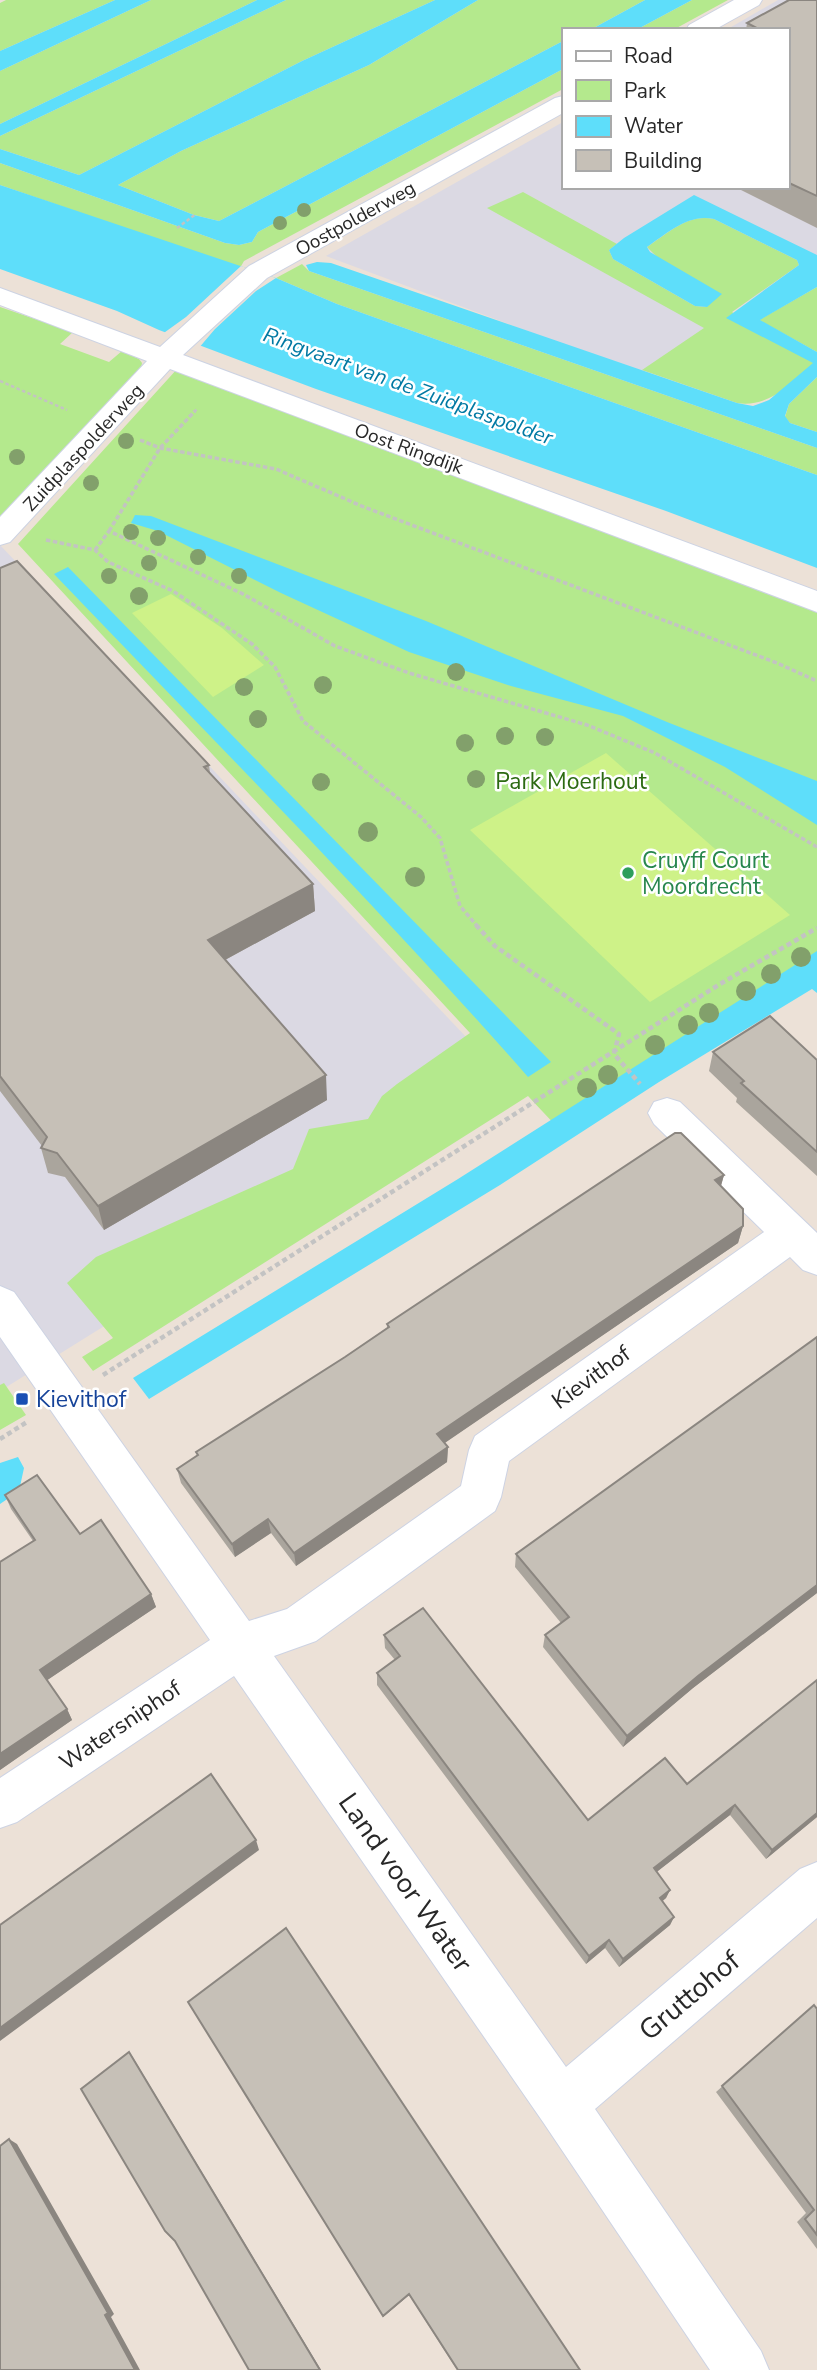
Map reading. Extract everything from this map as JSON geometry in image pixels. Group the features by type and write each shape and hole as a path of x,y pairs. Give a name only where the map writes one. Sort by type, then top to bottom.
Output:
{"street":[{"path":"700,28 751,0"},
{"name":"Oostpolderweg","path":"171,352 258,272 562,104"},
{"name":"Oost Ringdijk","path":"0,296 171,352 226,380 817,602"},
{"name":"Zuidplaspolderweg","path":"4,532 171,352"},
{"name":"Kievithof","path":"240,1646 300,1626 480,1497 490,1450 805,1246 667,1113"},
{"name":"Land voor Water","path":"0,1304 561,2104 742,2370"},
{"name":"Watersniphof","path":"0,1805 240,1646"},
{"name":"Gruttohof","path":"561,2104 817,1886"}],"path":[{"path":"177,228 196,214"},
{"path":"94,550 109,531 160,448 226,380"},
{"path":"0,381 160,448 275,469 364,507 777,663 817,681"},
{"path":"109,531 243,594 335,646 410,673 587,725 655,753 817,847"},
{"path":"4,532 94,550 108,562 173,591 252,644 275,667 303,720 359,769 421,817 440,838 460,906 495,946 619,1034 614,1054 618,1061"},
{"path":"66,1398 614,1054 720,984 817,928"}],"shaded area":[{"path":"778,0 817,0 817,256 640,373 326,256 562,123 562,189 789,189 789,28 729,28"},
{"path":"0,545 504,1077 0,1391"}],"green space":[{"path":"6,0 115,0 0,51 0,3"},
{"path":"151,0 257,0 0,124 0,71"},
{"path":"286,0 435,0 302,61 79,175 0,149 0,136"},
{"path":"478,0 645,0 594,28 562,28 562,42 219,221 194,215 118,185 181,151 369,65"},
{"path":"692,0 728,0 677,28 640,28"},
{"path":"562,70 562,90 244,261 240,268 0,185 0,163 225,243 239,245 252,242 258,232"},
{"path":"523,192 617,244 609,250 613,259 695,306 707,307 647,247 687,222 714,219 797,260 799,265 732,312 814,363 779,393 748,404 737,403 642,370 704,328 487,208"},
{"path":"302,264 309,271 817,448 817,475 337,304 276,278"},
{"path":"817,287 817,352 759,320"},
{"path":"0,307 73,332 60,344 109,362 122,351 142,363 141,368 0,525"},
{"name":"Park Moerhout","path":"178,368 817,606 817,968 558,1128 528,1096 93,1371 82,1357 113,1338 67,1283 96,1257 293,1169 309,1129 368,1119 382,1096 470,1033 18,544"},
{"path":"817,377 817,432 790,423 785,417 789,404"},
{"path":"171,594 222,628 264,665 213,697 132,613"},
{"name":"Cruyff Court Moordrecht","path":"606,753 790,915 650,1002 470,830"},
{"path":"4,1383 26,1415 0,1430 0,1385"}],"water":[{"path":"115,0 151,0 0,71 0,51"},
{"path":"257,0 286,0 0,136 0,124"},
{"path":"435,0 478,0 369,65 181,151 118,185 194,215 219,221 562,42 562,70 258,232 252,242 239,245 225,243 0,163 0,149 79,175 302,61"},
{"path":"645,0 692,0 640,28 594,28"},
{"name":"Ringvaart van de Zuidplaspolder","path":"0,185 276,278 337,304 817,475 817,568 666,511 316,389 159,330 117,311 0,269"},
{"path":"694,195 817,255 817,287 760,320 817,352 817,377 789,404 785,416 790,423 817,432 817,448 309,271 306,265 317,262 331,263 737,403 753,406 769,400 813,363 726,318 799,265 797,260 714,219 696,219 670,230 647,247 650,252 722,294 707,307 695,306 613,259 609,250"},
{"path":"135,515 151,516 426,621 667,722 817,781 817,825 725,767 623,716 511,686 409,652 281,593 158,531 131,523"},
{"path":"68,567 551,1062 528,1077 353,886 54,574"},
{"path":"817,951 817,993 812,989 659,1082 500,1185 149,1399 133,1378 458,1179"},
{"path":"18,1457 24,1468 19,1491 0,1504 0,1463"}],"pier":[{"path":"241,266 276,278 256,291 215,329 198,349 161,335 186,317"}],"building":[{"path":"789,0 817,0 817,196 789,183 789,28 753,28 747,23"},
{"path":"17,561 209,765 204,767 313,884 208,940 326,1075 98,1206 57,1153 41,1148 47,1137 0,1076 0,568"},
{"path":"770,1016 817,1060 817,1152 741,1083 744,1081 713,1052"},
{"path":"675,1133 681,1133 724,1175 715,1180 743,1209 743,1226 437,1434 448,1447 294,1553 268,1519 232,1544 177,1469 198,1455 196,1452 345,1357 389,1327 387,1324"},
{"path":"817,1337 817,1585 698,1676 627,1736 545,1635 569,1617 516,1554"},
{"path":"37,1475 80,1534 101,1520 151,1594 40,1670 67,1709 0,1754 0,1562 35,1540 5,1495"},
{"path":"423,1608 588,1820 665,1758 687,1784 817,1680 817,1813 772,1850 735,1805 654,1868 670,1890 660,1898 674,1917 623,1959 609,1940 589,1956 377,1673 400,1656 384,1635"},
{"path":"211,1774 256,1840 0,2028 0,1925"},
{"path":"286,1928 580,2370 458,2370 409,2294 383,2316 188,2002"},
{"path":"814,2005 817,2009 817,2235 805,2219 814,2210 722,2086"},
{"path":"129,2052 320,2370 249,2370 175,2241 165,2231 81,2089"},
{"path":"9,2139 108,2313 105,2315 135,2370 0,2370 0,2146"}],"place":[{"name":"Cruyff Court Moordrecht","path":"628,873"},
{"name":"Kievithof","path":"22,1399"}]}
